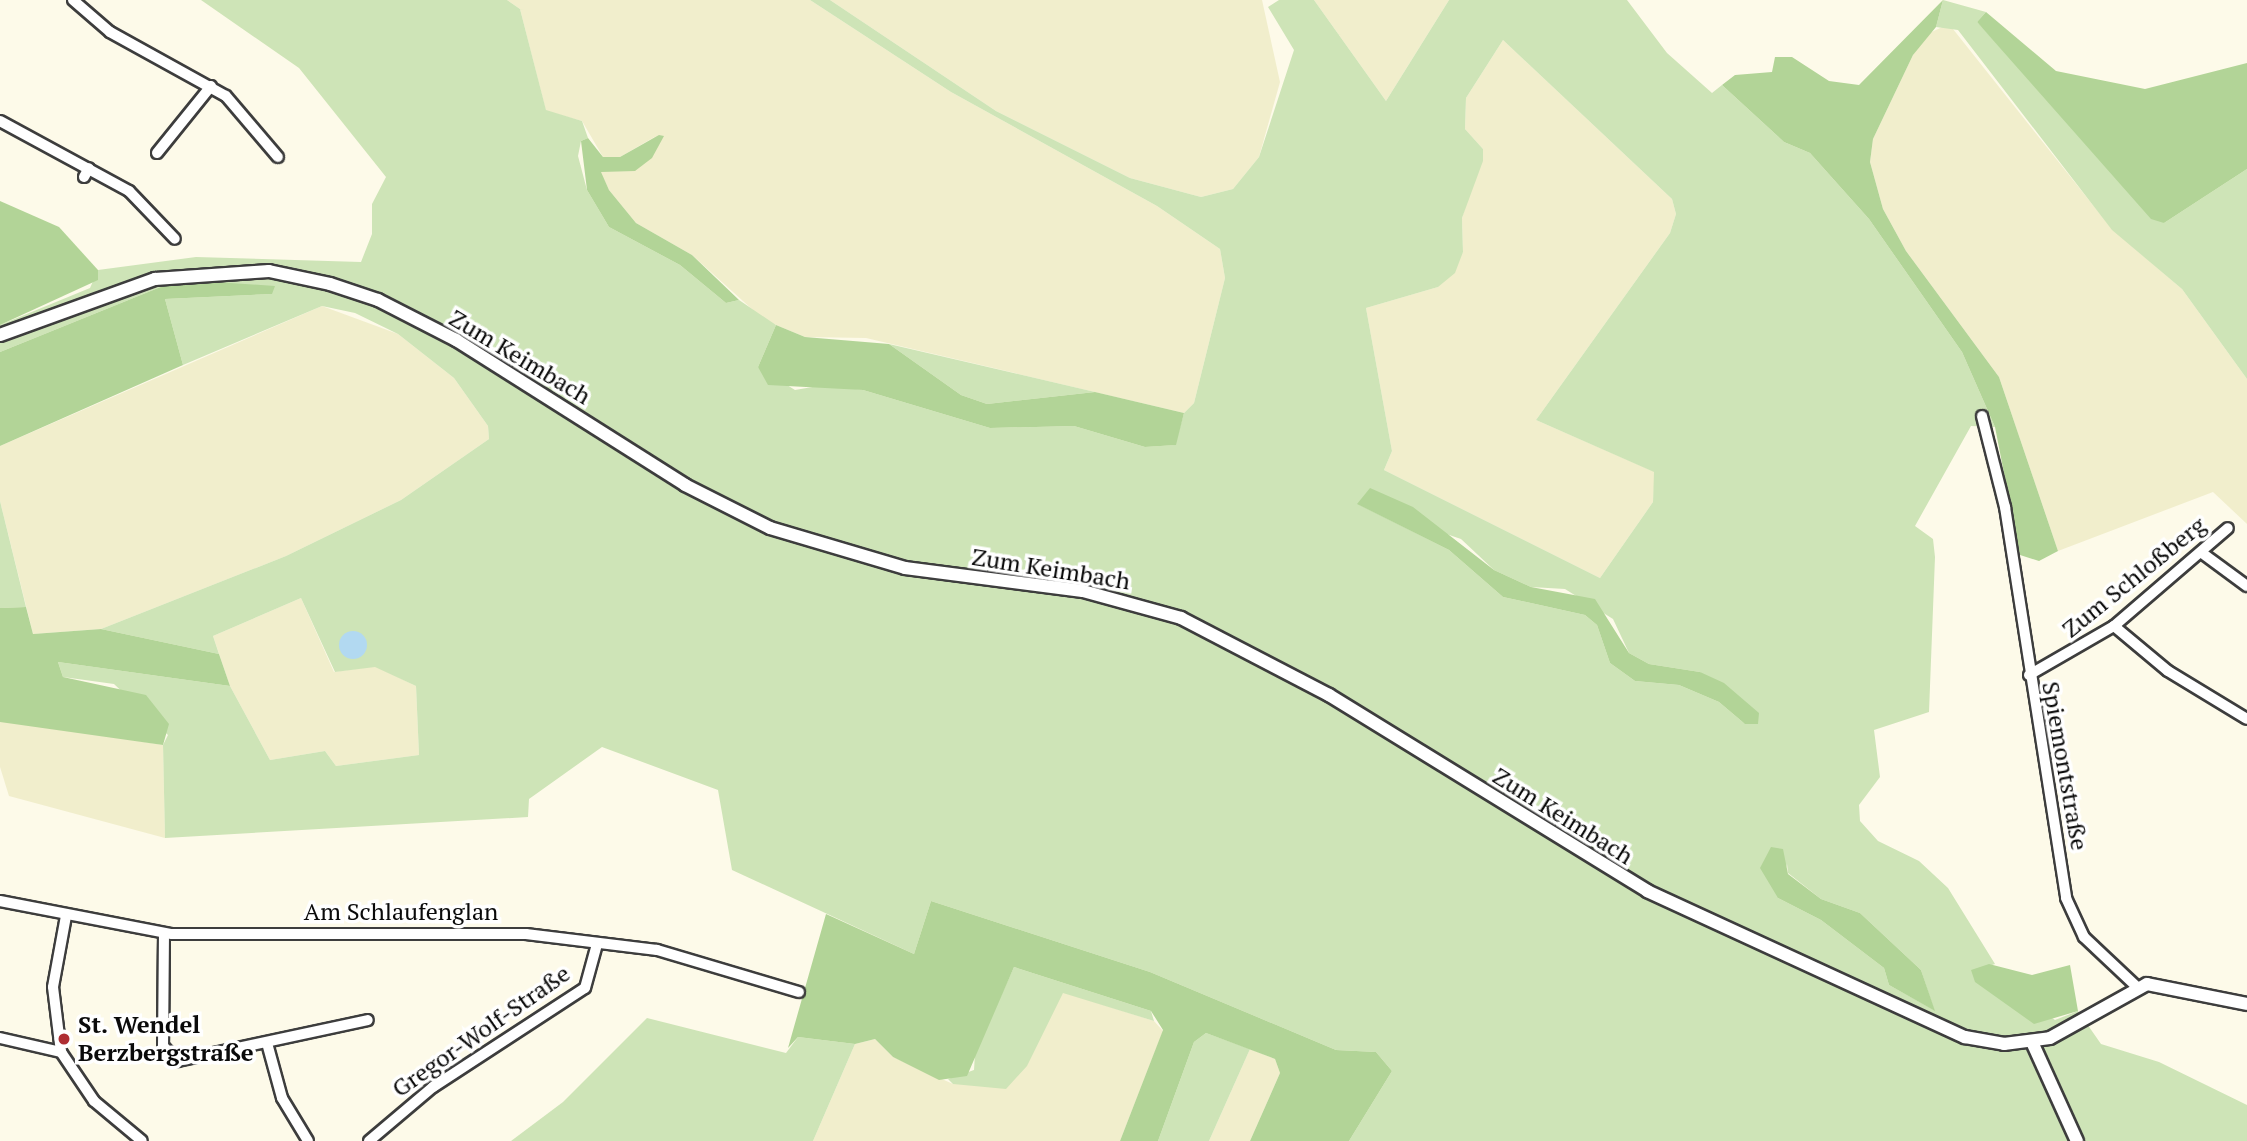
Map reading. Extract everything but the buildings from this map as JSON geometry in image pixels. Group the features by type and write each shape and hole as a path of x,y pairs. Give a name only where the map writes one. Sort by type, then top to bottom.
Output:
{"street":[{"path":"72,0 110,32 211,86 245,113 278,157"},
{"path":"157,153 211,86"},
{"path":"0,121 86,173 146,204 175,239"},
{"name":"Zum Keimbach","path":"0,335 155,279 269,271 378,300 587,422 725,507 822,547 905,568 1083,591 1181,618 1329,695 1647,891 1950,1031 1993,1044 2032,1042 2076,1028 2136,986"},
{"name":"Spiemontstraße","path":"1982,416 2005,507 2029,675 2072,915 2084,937 2136,986"},
{"name":"Zum Schloßberg","path":"2029,675 2114,626 2228,528"},
{"path":"2202,553 2247,586"},
{"path":"2114,626 2168,671 2247,719"},
{"name":"Am Schlaufenglan","path":"0,901 164,933 494,931 657,950 799,992"},
{"path":"66,916 52,996 61,1052 94,1101 142,1141"},
{"path":"164,933 165,1053 188,1062 368,1020"},
{"name":"Gregor-Wolf-Straße","path":"369,1141 433,1087 585,988 597,944"},
{"path":"2136,986 2157,984 2247,1004"},
{"path":"0,1038 61,1052"},
{"path":"2032,1042 2077,1141"},
{"path":"267,1043 282,1098 308,1141"}],"shaded area":[{"path":"507,0 810,0 951,92 1157,206 1220,249 1225,278 1194,403 1184,413 866,338 805,337 764,320 692,255 636,223 609,190 600,172 658,135 620,157 603,157 582,121 546,111 520,9"},
{"path":"830,0 1262,0 1280,82 1259,157 1233,189 1201,197 1130,178 996,111"},
{"path":"1314,0 1449,0 1386,101"},
{"path":"1949,24 2112,229 2182,289 2247,379 2247,524 2213,492 2058,551 1999,377 1906,251 1883,209 1870,162 1873,139 1913,55 1925,35"},
{"path":"1503,40 1672,199 1676,214 1670,233 1536,420 1655,472 1653,502 1600,578 1384,470 1392,451 1366,308 1438,287 1463,252 1462,218 1483,149 1465,129 1466,98"},
{"path":"322,306 398,334 454,378 488,426 489,439 401,500 286,556 101,629 33,634 0,501 0,446"},
{"path":"301,598 334,672 375,666 416,686 419,755 336,766 325,751 270,760 230,686 213,636"},
{"path":"17,721 163,745 165,838 9,796 0,767 0,722"},
{"path":"1063,992 1154,1021 1163,1031 1120,1141 813,1141 855,1044 875,1039 893,1057 953,1084 1043,1025"},
{"path":"1250,1049 1275,1059 1280,1073 1250,1141 1209,1141"}],"green space":[{"path":"201,0 507,0 520,9 546,110 582,121 588,138 581,141 578,156 587,190 609,227 680,265 726,303 739,300 776,325 758,367 795,390 824,385 863,390 990,428 1074,426 1145,447 1175,445 1184,413 1194,403 1225,278 1220,249 1157,206 951,92 810,0 830,0 996,111 1130,178 1201,197 1233,189 1259,157 1294,50 1268,7 1279,0 1314,0 1386,101 1449,0 1627,0 1667,53 1712,93 1722,85 1784,142 1810,153 1869,219 1962,352 1995,427 1971,426 1915,526 1933,539 1935,557 1929,712 1874,730 1880,777 1859,805 1860,821 1878,841 1919,861 1948,888 1995,964 1980,969 2055,1020 2078,1011 2101,1044 2159,1062 2247,1105 2247,1141 1349,1141 1392,1071 1376,1052 1336,1050 1150,972 931,901 914,954 732,870 718,790 602,747 529,799 528,817 165,838 163,745 168,735 114,684 63,677 58,662 230,686 270,760 325,751 336,766 419,755 416,686 375,667 335,672 301,598 213,636 219,654 101,629 286,556 401,500 489,439 488,426 454,378 398,334 355,313 322,306 183,365 165,299 272,294 163,286 0,352 0,325 90,288 98,270 196,257 361,262 372,234 372,204 386,177 299,68","holes":["1503,40 1672,199 1676,214 1670,233 1536,420 1654,472 1653,502 1600,578 1384,470 1392,451 1366,308 1438,287 1455,273 1463,252 1462,218 1483,161 1483,149 1465,129 1466,98","1358,504 1461,539 1494,570 1531,587 1565,589 1613,619 1629,653 1649,664 1700,672 1745,724 1719,702 1679,685 1635,681 1610,663 1597,625 1585,615 1503,597 1449,550","1787,864 1788,873 1821,899 1860,913 1921,970 1934,1010 1889,985 1884,968 1821,920 1778,898"]},
{"path":"1943,0 1986,12 1977,22 2164,223 2247,169 2247,379 2182,289 2112,230 1958,30 1936,27"},
{"path":"1943,0 1936,27 1913,55 1873,139 1870,162 1883,209 1906,251 1999,377 2058,551 2039,561 2020,555 1995,427 1962,352 1869,219 1810,153 1784,142 1722,85 1735,75 1772,72 1775,57 1792,57 1829,81 1859,85"},
{"path":"1986,12 2056,71 2145,89 2247,63 2247,169 2164,223 2151,219 1977,22"},
{"path":"659,135 664,136 652,158 635,171 601,172 609,190 636,223 692,255 739,300 726,303 680,265 609,227 587,190 581,141 588,138 603,157 620,157"},
{"path":"0,201 59,227 98,270 98,280 0,325"},
{"path":"201,281 275,286 272,294 165,299 183,365 0,446 0,352 163,286"},
{"path":"776,325 805,337 889,344 961,395 987,404 1095,392 1184,413 1176,445 1145,447 1074,426 990,428 863,390 768,385 758,367"},
{"path":"889,344 1095,392 987,404 961,395"},
{"path":"1370,488 1413,507 1494,570 1531,587 1595,599 1629,653 1649,664 1700,672 1724,683 1759,713 1758,724 1745,724 1719,702 1679,685 1635,681 1610,663 1597,625 1585,615 1503,597 1449,550 1357,504"},
{"path":"0,501 26,607 0,608"},
{"path":"26,607 33,634 101,629 219,654 230,686 58,662 63,677 146,695 169,724 163,745 0,722 0,608"},
{"path":"1771,847 1783,849 1788,874 1821,899 1860,913 1921,970 1935,1011 1889,985 1884,968 1821,920 1778,898 1760,868"},
{"path":"931,901 1150,972 1336,1050 1376,1052 1392,1071 1349,1141 1250,1141 1280,1073 1275,1059 1206,1033 1194,1042 1158,1141 1120,1141 1163,1030 1151,1011 1014,967 967,1076 939,1080 893,1057 875,1039 855,1044 798,1037 788,1048 826,914 914,954"},
{"path":"1989,964 2032,975 2070,965 2078,1011 2034,1024 1975,982 1971,970"},
{"path":"1014,967 1151,1011 1154,1021 1063,993 1027,1066 1006,1089 953,1084 948,1079 974,1070 975,1053"},
{"path":"647,1018 786,1053 798,1037 855,1044 813,1141 511,1141 563,1102"},
{"path":"1206,1033 1250,1049 1209,1141 1158,1141 1194,1042"}],"water":[{"path":"353,631 363,635 367,645 363,655 353,659 343,655 339,645 343,635"}],"place":[{"name":"St. Wendel Berzbergstraße","path":"64,1039"}]}
